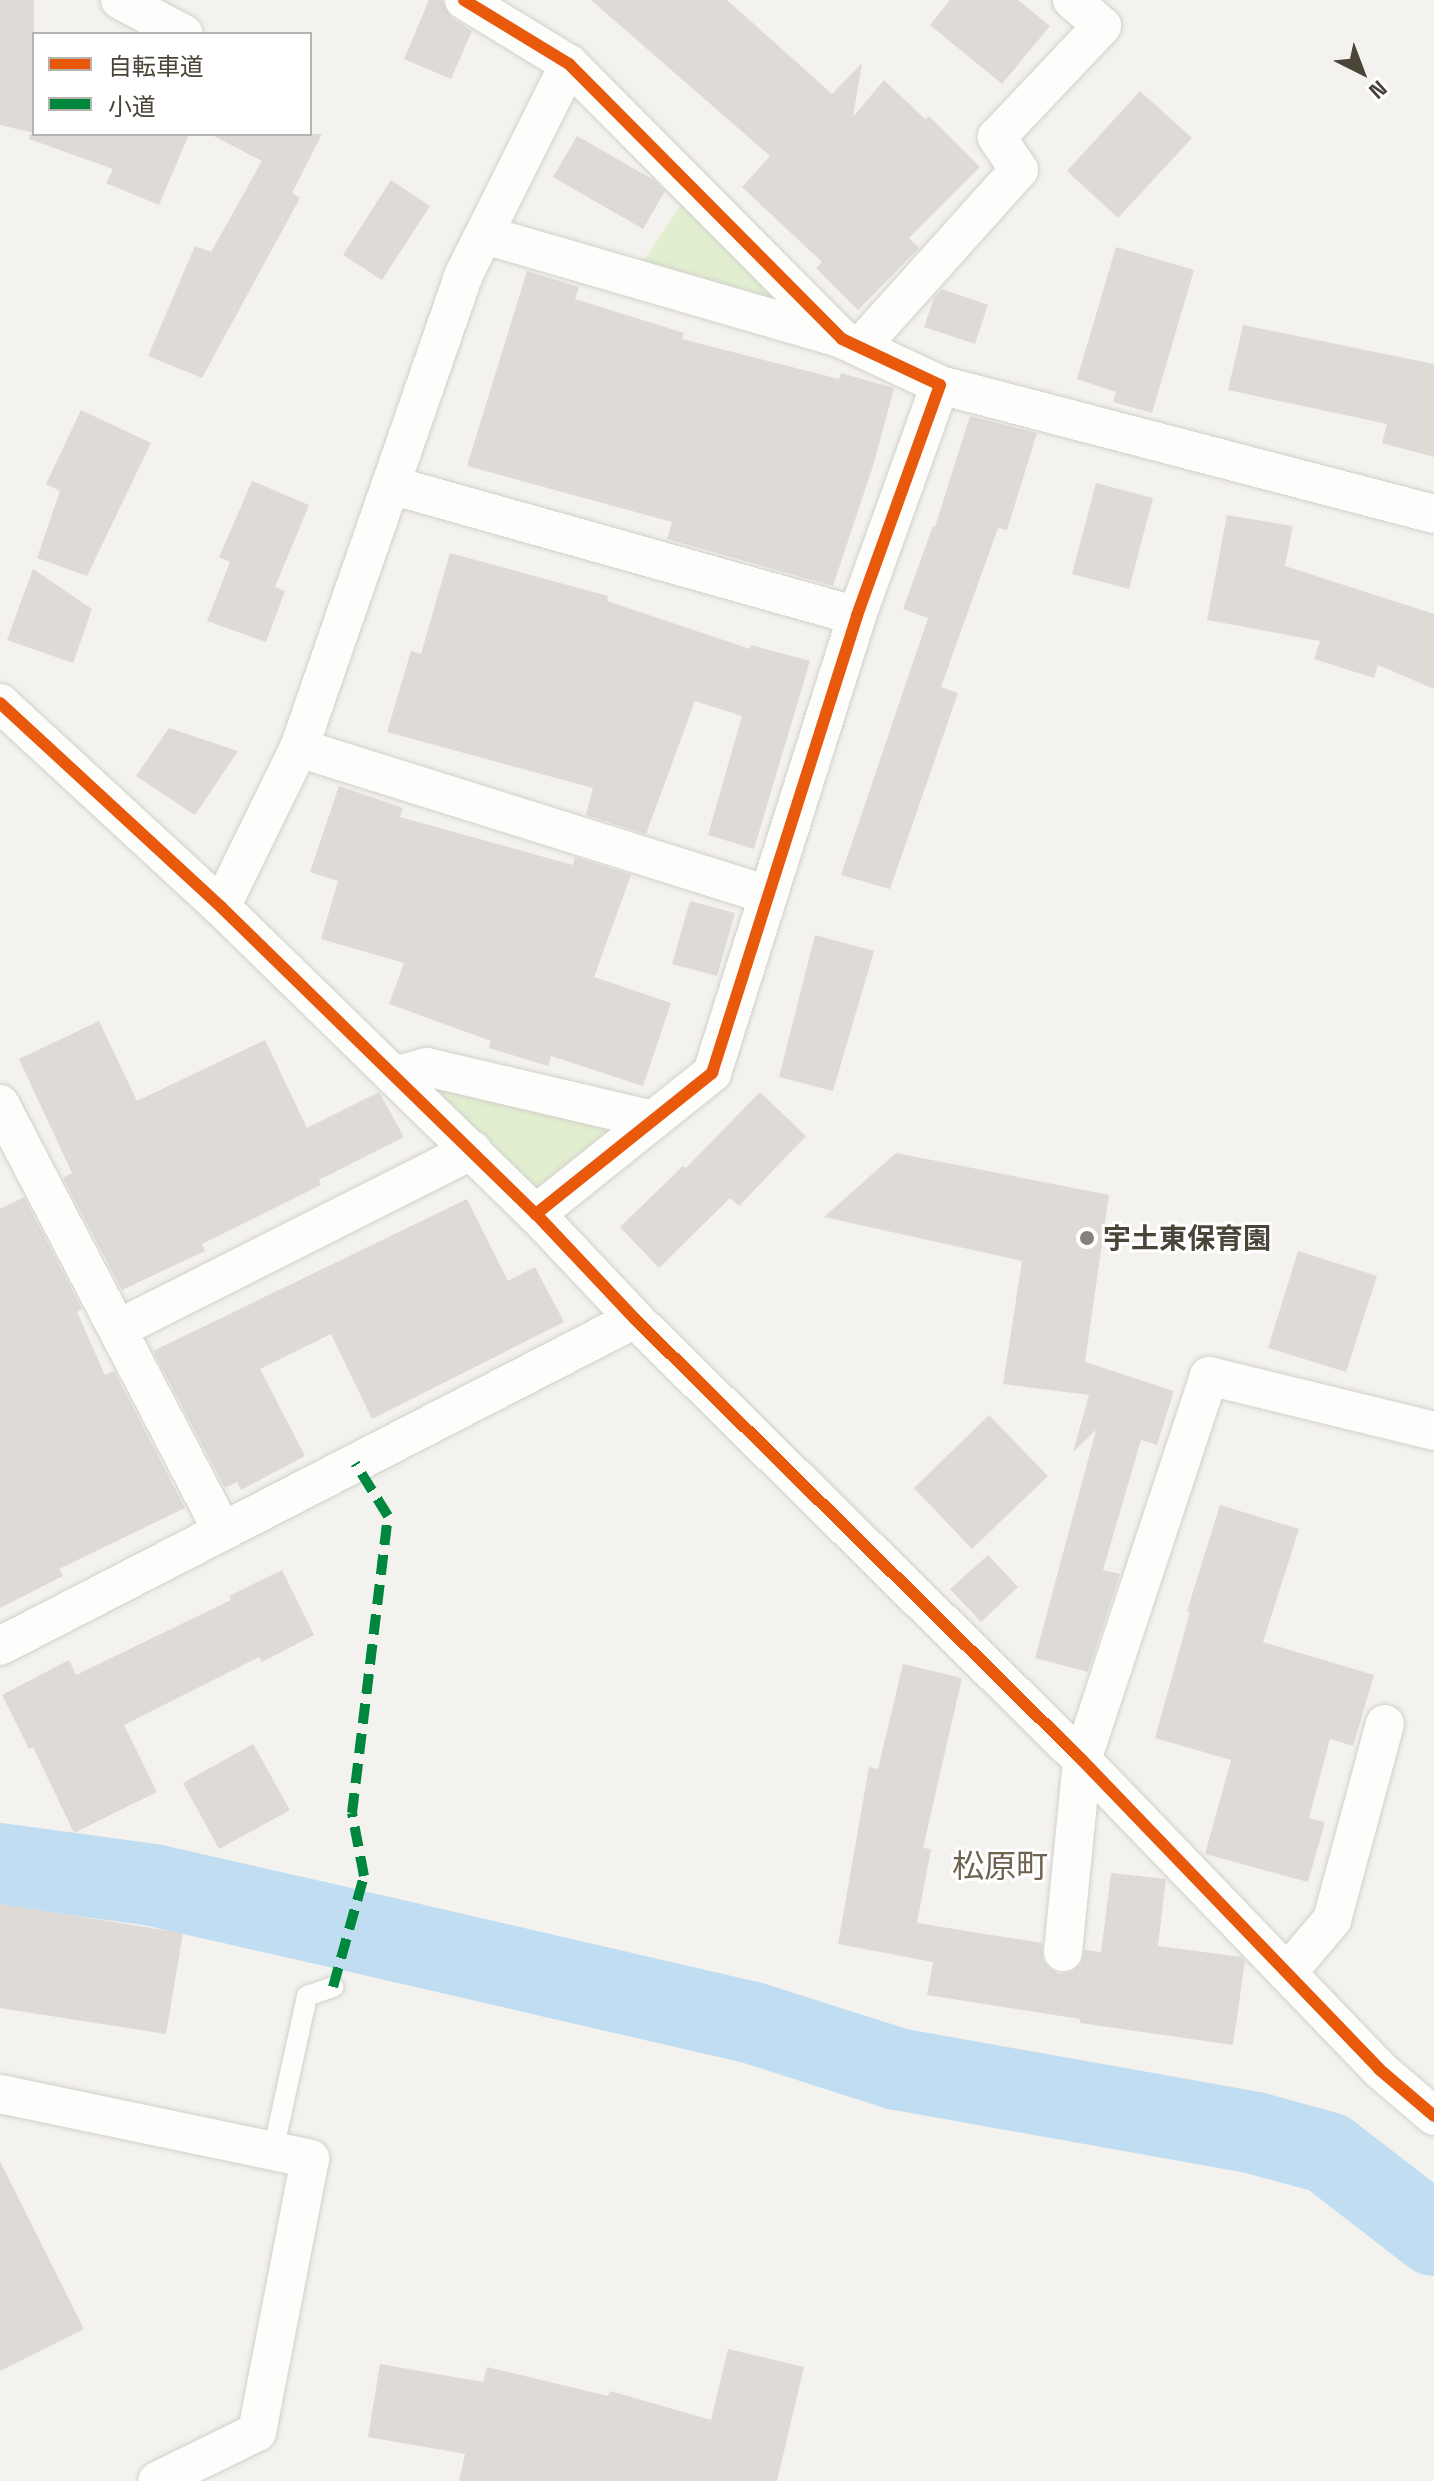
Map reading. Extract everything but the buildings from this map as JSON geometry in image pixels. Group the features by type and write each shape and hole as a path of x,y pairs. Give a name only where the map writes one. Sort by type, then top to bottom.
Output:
{"street":[{"path":"120,0 180,32"},
{"path":"464,0 569,64 851,343"},
{"path":"851,343 1019,170 997,137 1102,26 1072,0"},
{"path":"221,907 299,748 463,276 569,64"},
{"path":"485,235 851,343 940,385 1434,514"},
{"path":"536,1214 712,1073 857,616 940,385"},
{"path":"391,485 857,616"},
{"path":"0,703 221,907 472,1150 635,1319 1082,1760 1379,2069 1434,2116"},
{"path":"299,748 769,895"},
{"path":"394,1076 427,1067 653,1120"},
{"path":"0,1104 222,1531"},
{"path":"118,1329 472,1150"},
{"path":"0,1646 635,1319"},
{"path":"1063,1952 1082,1760 1209,1376 1434,1431"},
{"path":"1287,1973 1332,1920 1385,1724"},
{"path":"0,2094 310,2159 257,2432 157,2481"}],"lane":[{"path":"273,2151 307,1996 333,1987"}],"green space":[{"path":"693,186 842,339 632,279"},
{"path":"394,1076 653,1120 536,1214"}],"waterway":[{"path":"0,1864 153,1885 316,1922 750,2022 897,2069 1255,2133 1328,2153 1434,2235"}],"marked path":[{"path":"333,1987 364,1876 352,1813 388,1516 355,1463"}],"cycle path":[{"path":"464,0 569,64 842,339 940,385 857,616 712,1073 536,1214"},
{"path":"0,703 221,907 536,1214 635,1319 1082,1760 1379,2069 1434,2116"}],"place":[{"name":"宇土東保育園","path":"1087,1238"}],"district":[{"name":"松原町","path":"1000,1866"}]}
